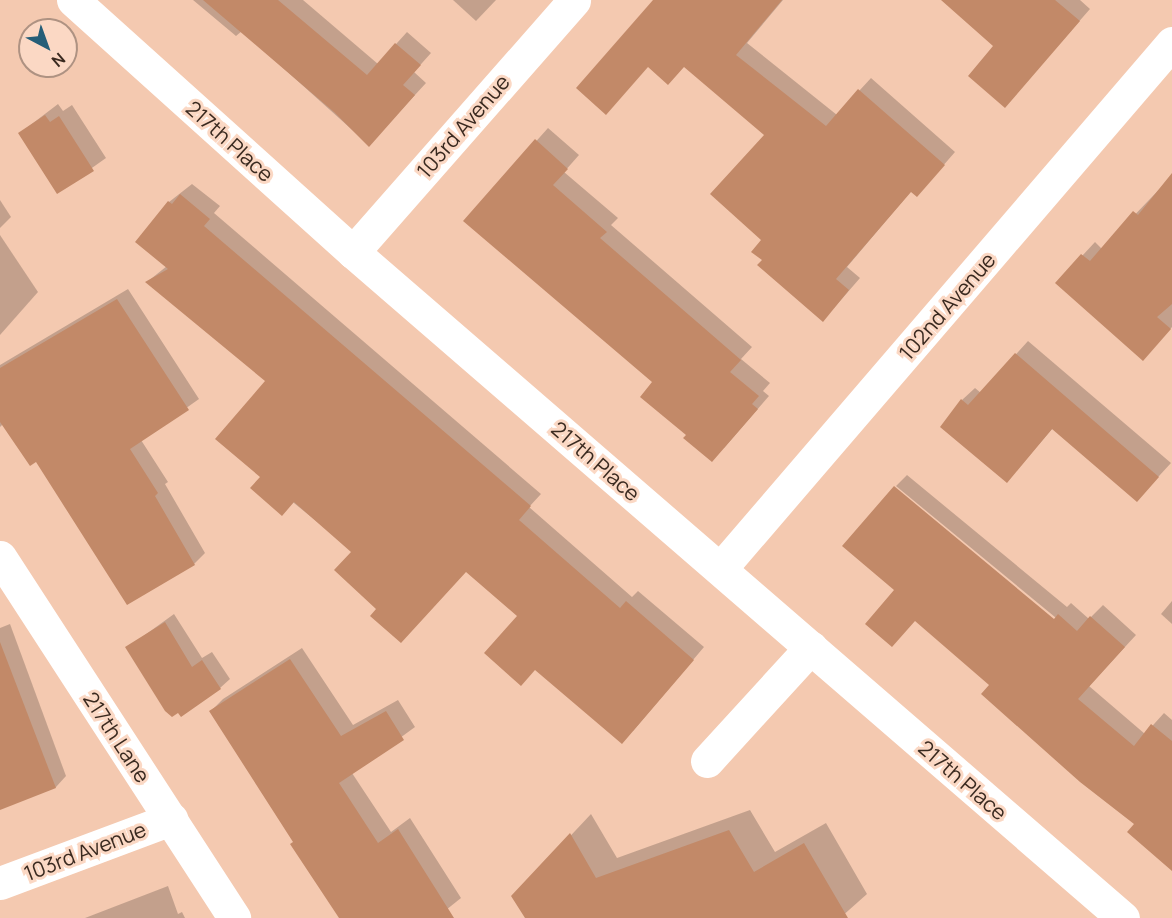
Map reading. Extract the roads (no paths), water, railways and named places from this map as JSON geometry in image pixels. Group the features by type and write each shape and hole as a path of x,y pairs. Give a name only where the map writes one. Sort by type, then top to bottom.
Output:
{"street":[{"name":"217th Place","path":"73,0 353,252 1123,918"},
{"name":"103rd Avenue","path":"353,252 574,0"},
{"name":"102nd Avenue","path":"721,568 1172,43"},
{"name":"217th Lane","path":"0,557 234,918"},
{"path":"707,761 811,647"},
{"name":"103rd Avenue","path":"0,883 171,819"}]}
